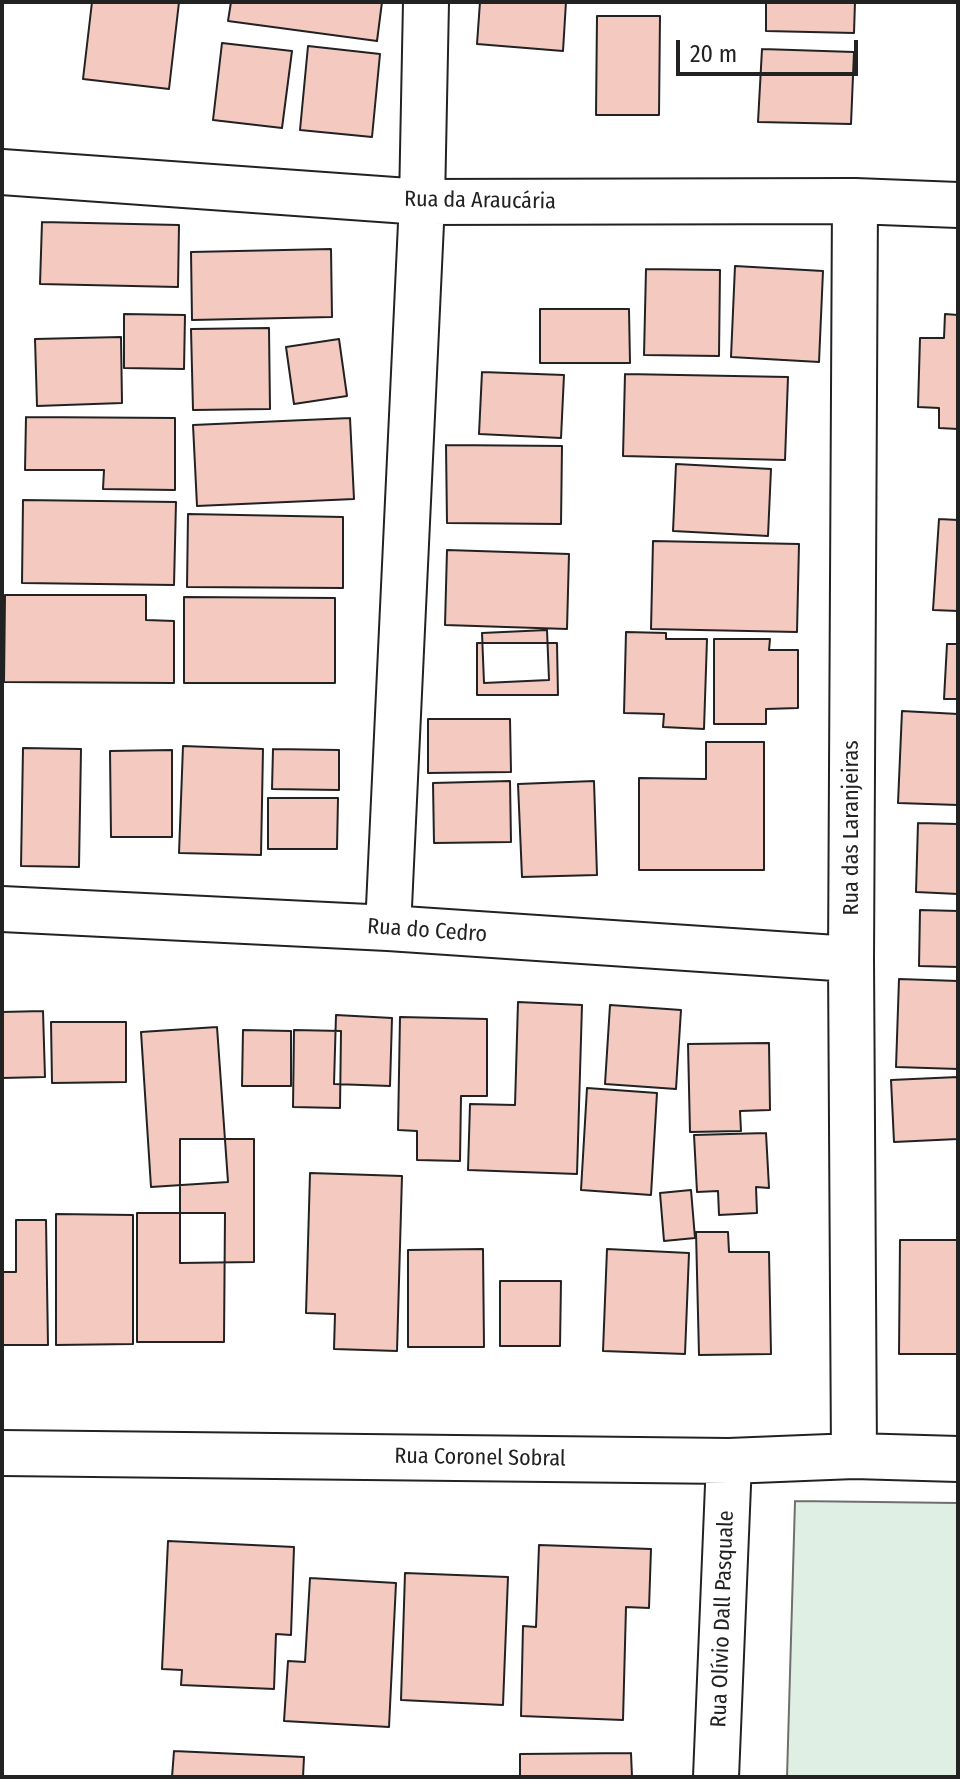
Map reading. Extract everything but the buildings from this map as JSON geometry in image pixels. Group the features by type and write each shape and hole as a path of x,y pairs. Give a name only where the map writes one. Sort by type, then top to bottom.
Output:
{"street":[{"path":"388,928 422,202 426,2"},
{"name":"Rua da Araucária","path":"2,172 422,202 855,201 958,205"},
{"name":"Rua das Laranjeiras","path":"854,1456 851,959 855,201"},
{"name":"Rua do Cedro","path":"2,909 388,928 851,959"},
{"name":"Rua Coronel Sobral","path":"2,1453 729,1461 854,1456 958,1459"},
{"name":"Rua Olívio Dall Pasquale","path":"716,1777 729,1461"}],"green space":[{"path":"795,1501 958,1503 958,1777 787,1777"}]}
